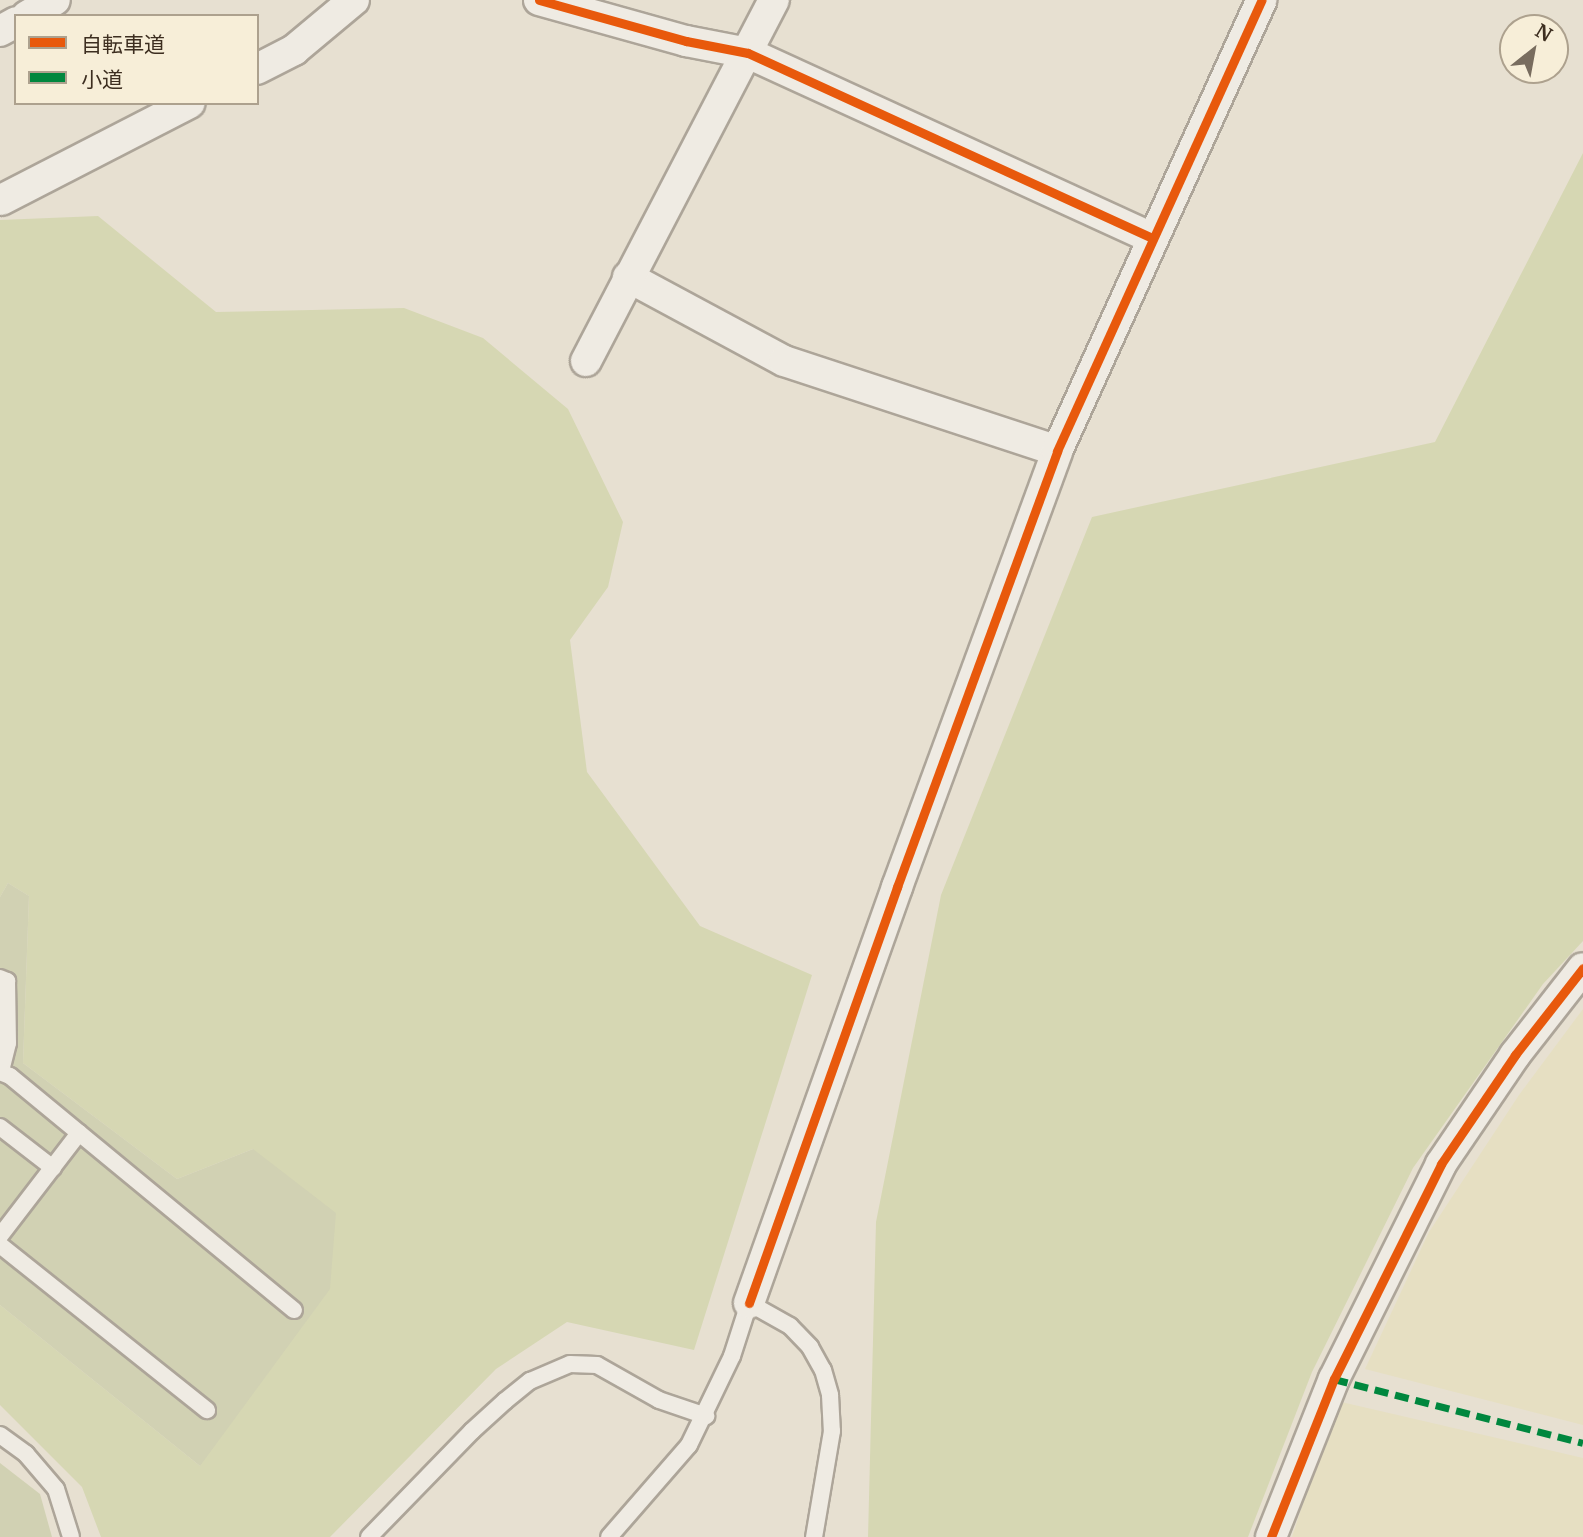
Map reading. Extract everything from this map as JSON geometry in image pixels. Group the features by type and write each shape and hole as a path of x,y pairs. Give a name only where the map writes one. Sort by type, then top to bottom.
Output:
{"street":[{"path":"30,14 55,0"},
{"path":"259,68 294,50 354,0"},
{"path":"539,0 686,41 748,53 1152,238"},
{"path":"586,361 774,0"},
{"path":"749,1303 897,887 1057,451 1262,0"},
{"path":"1,200 186,105"},
{"path":"628,277 784,361 1057,451"},
{"path":"1271,1537 1334,1379 1441,1164 1515,1055 1583,968"}],"lane":[{"path":"0,978 7,981 8,1043 0,1072 79,1133 294,1310"},
{"path":"0,1126 53,1168"},
{"path":"0,1236 79,1133"},
{"path":"0,1245 207,1409"},
{"path":"609,1537 689,1445 706,1416 732,1356 749,1303 790,1325 810,1347 823,1370 830,1395 832,1432 814,1537"},
{"path":"369,1537 472,1431 505,1401 530,1381 570,1364 597,1365 659,1400 706,1416"},
{"path":"0,1436 26,1454 56,1489 71,1537"}],"shaded area":[{"path":"1583,1009 1583,1425 1365,1369 1429,1232 1519,1095"},
{"path":"1337,1401 1583,1458 1583,1537 1292,1537"}],"green space":[{"path":"1583,153 1583,941 1543,984 1413,1168 1312,1372 1248,1537 868,1537 876,1222 941,895 1092,517 1435,442"},
{"path":"98,216 216,312 404,308 483,338 568,409 623,522 608,587 570,640 587,772 700,926 812,975 694,1350 567,1322 496,1369 330,1537 101,1537 82,1487 0,1405 0,1305 200,1466 253,1149 177,1179 23,1063 29,896 8,883 0,897 0,220"},
{"path":"8,883 29,896 23,1063 177,1179 253,1149 336,1213 330,1289 200,1466 0,1305 0,897"},
{"path":"0,1463 40,1494 52,1537 0,1537"}],"marked path":[{"path":"1334,1379 1583,1443"}],"cycle path":[{"path":"539,0 686,41 748,53 1152,238"},
{"path":"749,1303 897,887 1057,451 1262,0"},
{"path":"1271,1537 1334,1379 1441,1164 1515,1055 1583,968"}]}
